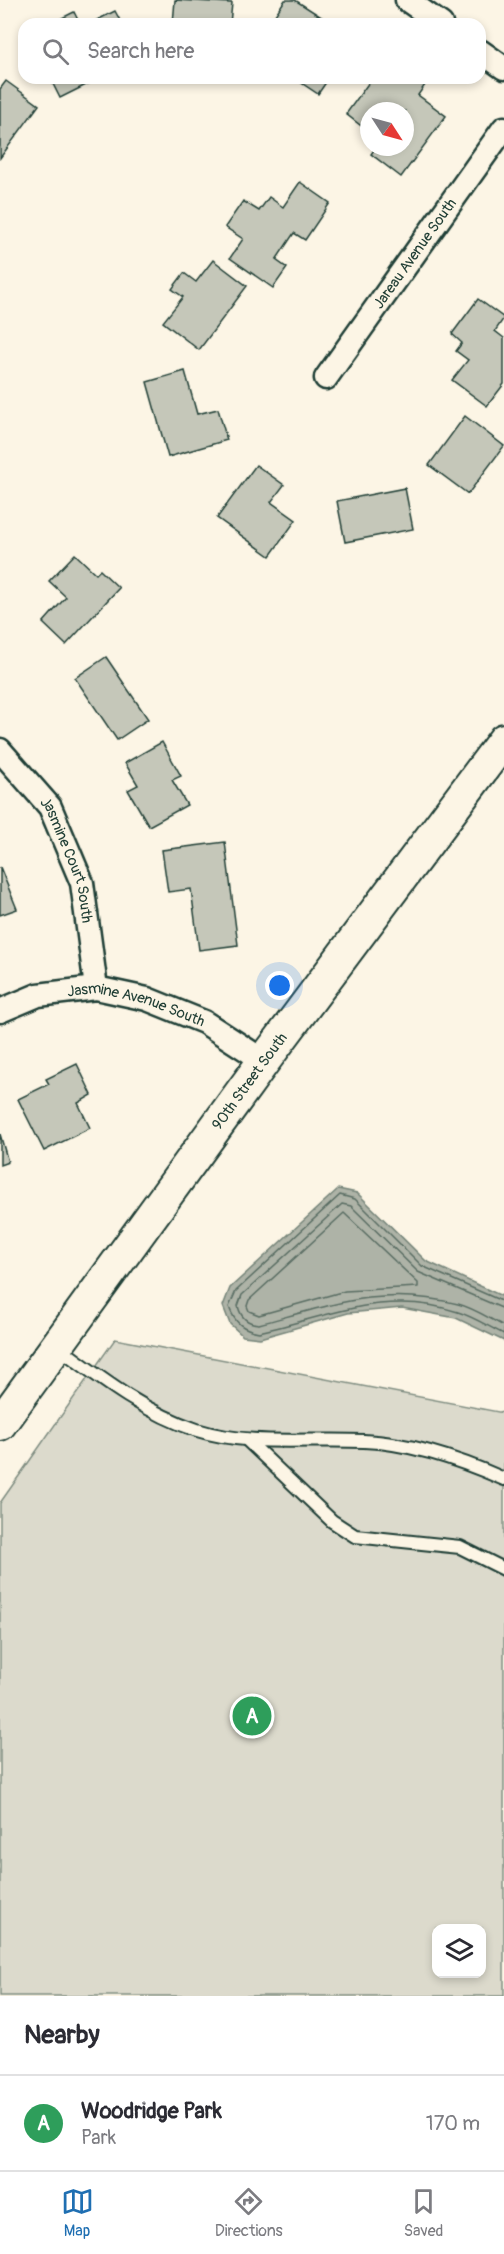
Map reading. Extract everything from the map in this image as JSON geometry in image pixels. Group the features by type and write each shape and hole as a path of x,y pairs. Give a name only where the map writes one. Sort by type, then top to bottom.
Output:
{"street":[{"path":"407,0 432,18"},
{"path":"486,55 504,68"},
{"name":"Jareau Avenue South","path":"326,378 504,128"},
{"name":"Jasmine Court South","path":"0,750 50,807 82,883 96,988"},
{"name":"90th Street South","path":"0,1424 264,1061 501,751"},
{"name":"Jasmine Avenue South","path":"0,1011 38,994 96,988 147,999 204,1022 264,1061"}],"lane":[{"path":"57,1346 113,1387 150,1409 197,1430 247,1440 366,1441 439,1454 504,1479"},
{"path":"247,1440 332,1521 355,1536 460,1548 504,1569"}],"shaded area":[{"path":"115,1339 504,1413 504,1996 0,1996 0,1503"}],"water":[{"path":"338,1189 357,1193 426,1261 504,1297 504,1341 456,1318 402,1308 348,1313 260,1338 243,1336 230,1324 223,1306 230,1288"}],"building":[{"path":"175,0 232,3 231,18 174,18"},
{"path":"285,0 295,0 323,18 273,18"},
{"path":"115,11 119,18 101,18"},
{"path":"74,12 77,18 62,18"},
{"path":"6,81 39,105 0,158 0,89"},
{"path":"53,84 88,84 60,98"},
{"path":"303,84 325,84 318,94"},
{"path":"368,84 424,84 418,95 446,116 401,177 374,156 414,156 414,102 360,102 360,125 346,114"},
{"path":"300,182 330,203 305,240 294,233 276,260 287,268 273,288 230,258 243,239 225,227 243,201 259,211 269,197 283,207"},
{"path":"213,260 247,286 199,350 163,322 183,297 172,289 184,273 196,282"},
{"path":"478,299 504,318 495,331 504,338 504,384 487,406 452,380 468,360 456,351 462,343 452,334"},
{"path":"185,371 197,414 218,409 227,440 168,457 147,382"},
{"path":"465,416 504,446 468,494 429,465"},
{"path":"256,465 284,485 271,502 296,520 270,556 217,518"},
{"path":"405,488 413,529 345,542 337,501"},
{"path":"75,554 96,574 100,570 119,588 66,645 43,623 66,597 49,581"},
{"path":"106,657 148,719 117,740 75,678"},
{"path":"162,742 181,776 172,780 187,805 149,826 128,790 138,785 125,763"},
{"path":"225,842 238,945 199,950 191,889 168,892 162,850"},
{"path":"0,867 17,909 0,915"},
{"path":"77,1064 92,1095 78,1103 90,1128 44,1151 18,1099 49,1084 46,1079"},
{"path":"0,1134 8,1162 0,1165"}],"place":[{"name":"Woodridge Park","path":"252,1716"}]}
